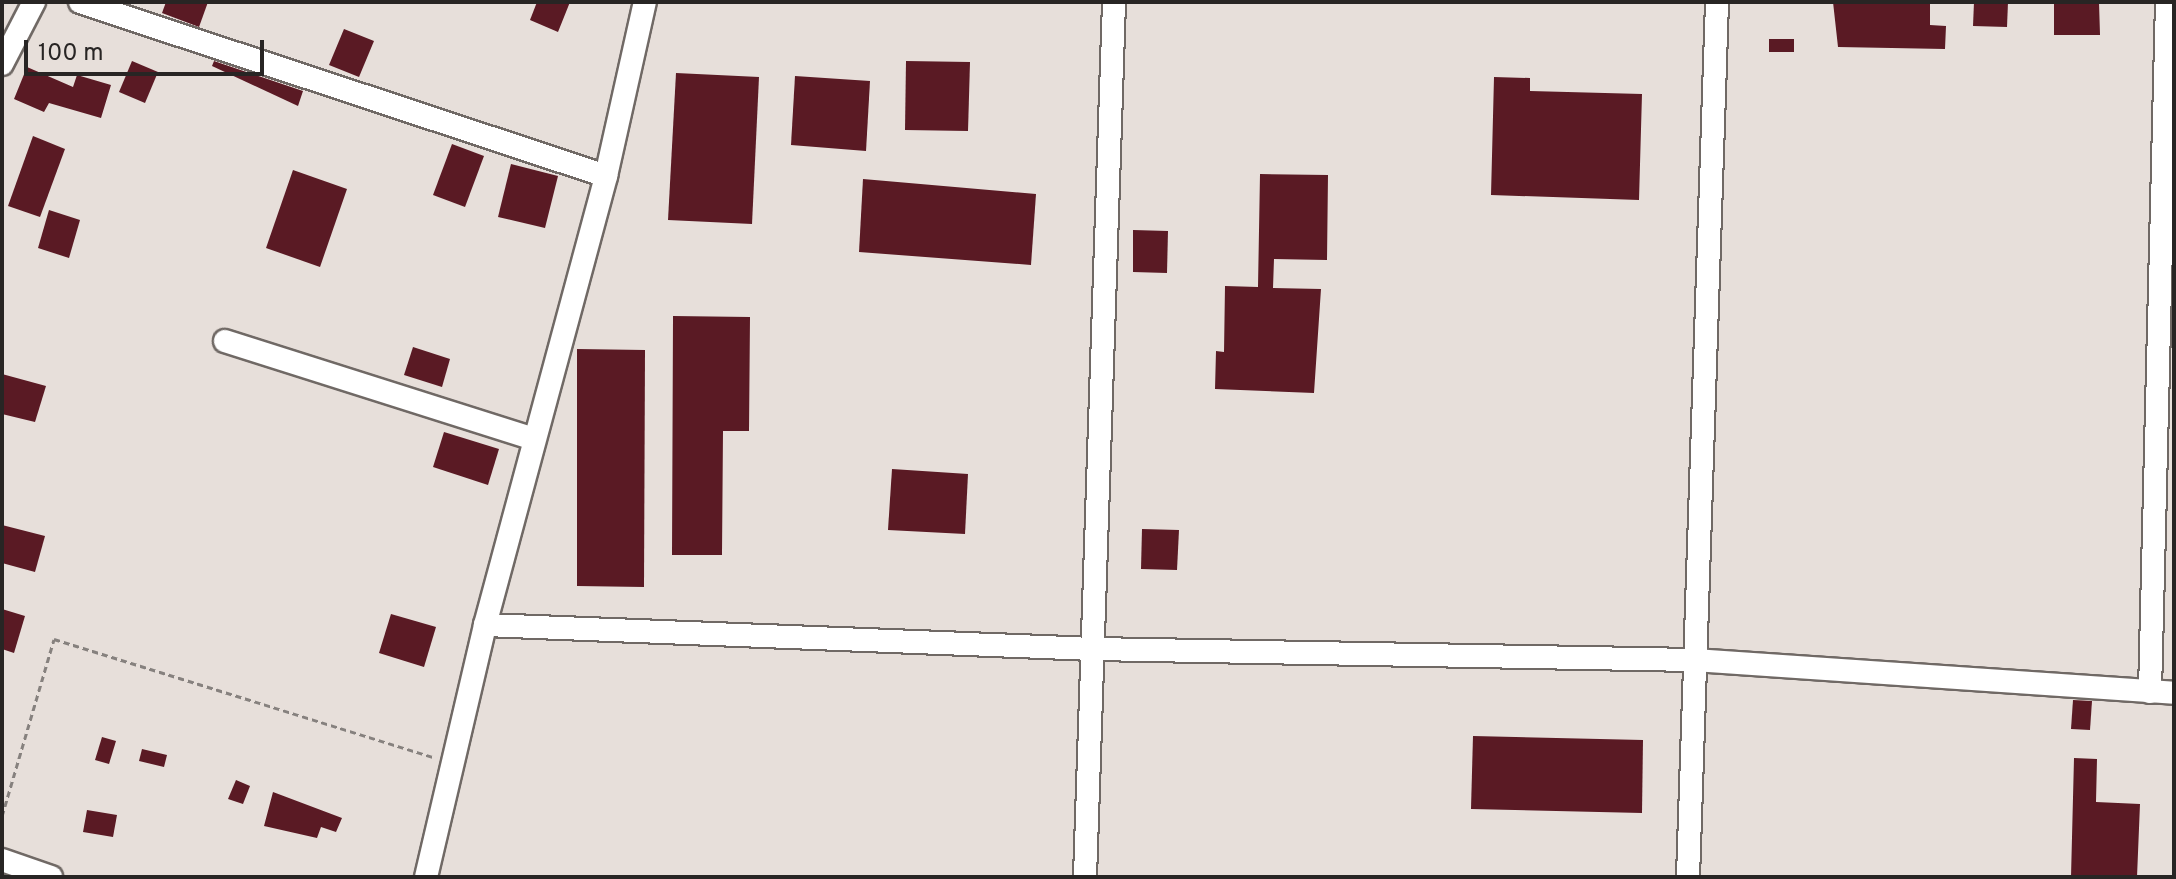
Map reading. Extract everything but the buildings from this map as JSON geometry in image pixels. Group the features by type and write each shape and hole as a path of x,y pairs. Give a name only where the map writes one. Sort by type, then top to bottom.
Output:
{"street":[{"path":"2,64 34,2"},
{"path":"80,2 606,176"},
{"path":"1085,877 1114,2"},
{"path":"1688,877 1717,2"},
{"path":"2150,692 2167,2"},
{"path":"426,877 485,625 606,176 641,3"},
{"path":"225,341 534,439"},
{"path":"485,625 1093,649 1694,660 2174,693"},
{"path":"2,860 46,876"}],"path":[{"path":"2,816 54,639 453,763"}]}
